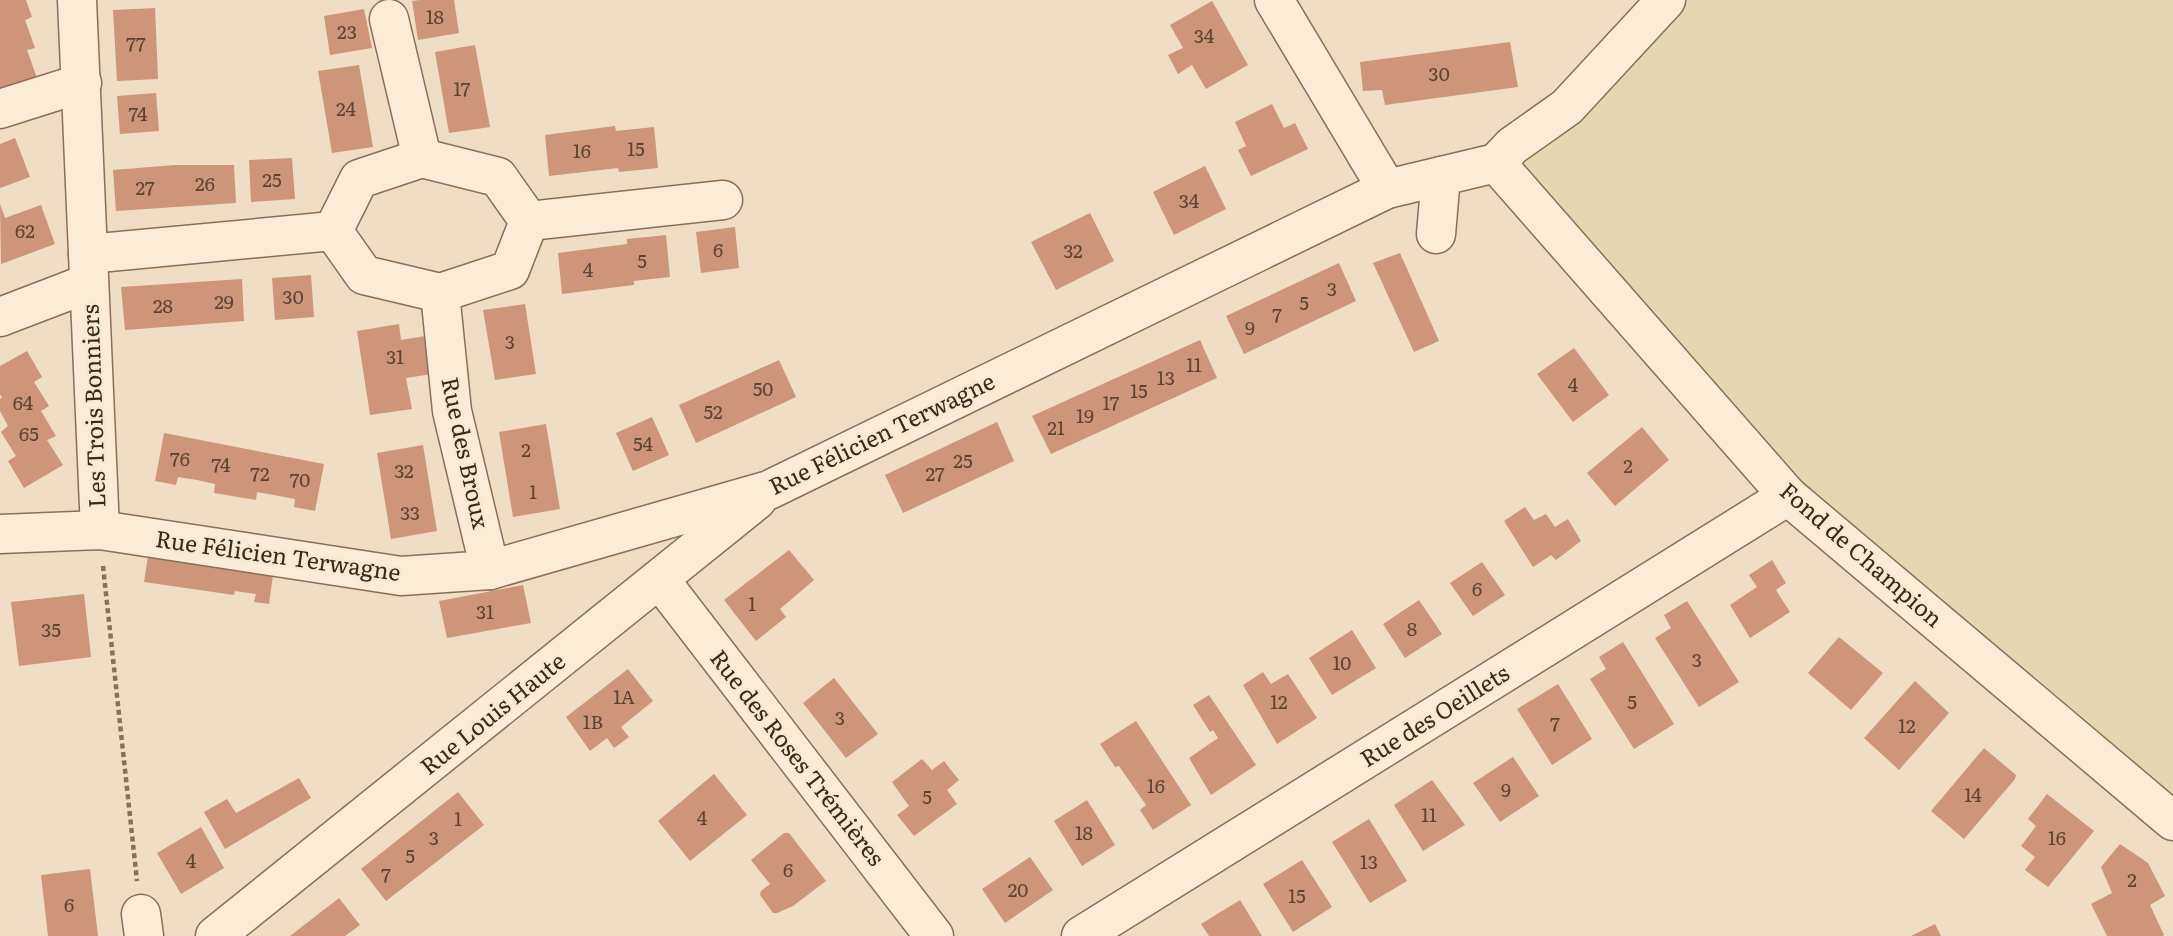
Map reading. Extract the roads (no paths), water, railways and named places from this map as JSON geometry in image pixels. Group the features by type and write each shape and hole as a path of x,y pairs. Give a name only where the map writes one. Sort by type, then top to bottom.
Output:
{"street":[{"name":"Les Trois Bonniers","path":"77,0 100,530"},
{"path":"1274,0 1387,189"},
{"name":"Rue Félicien Terwagne","path":"0,534 100,530 401,576 490,570 769,490 1387,189 1496,163 1512,146 1567,107 1666,0"},
{"path":"389,19 422,158"},
{"path":"0,109 82,82"},
{"path":"333,231 359,179 422,158 498,177 529,221"},
{"name":"Fond de Champion","path":"1496,163 1788,496 2173,821"},
{"path":"1436,234 1441,176"},
{"path":"529,221 723,200"},
{"path":"333,231 364,275 440,293 510,270 529,221"},
{"path":"89,268 333,231"},
{"name":"Les Trois Bonniers","path":"0,317 89,268"},
{"name":"Rue des Broux","path":"440,293 452,411 490,570"},
{"name":"Rue Louis Haute","path":"215,936 769,490"},
{"name":"Rue des Oeillets","path":"1081,936 1788,496"},
{"name":"Rue des Roses Trémières","path":"660,580 934,936"}]}
